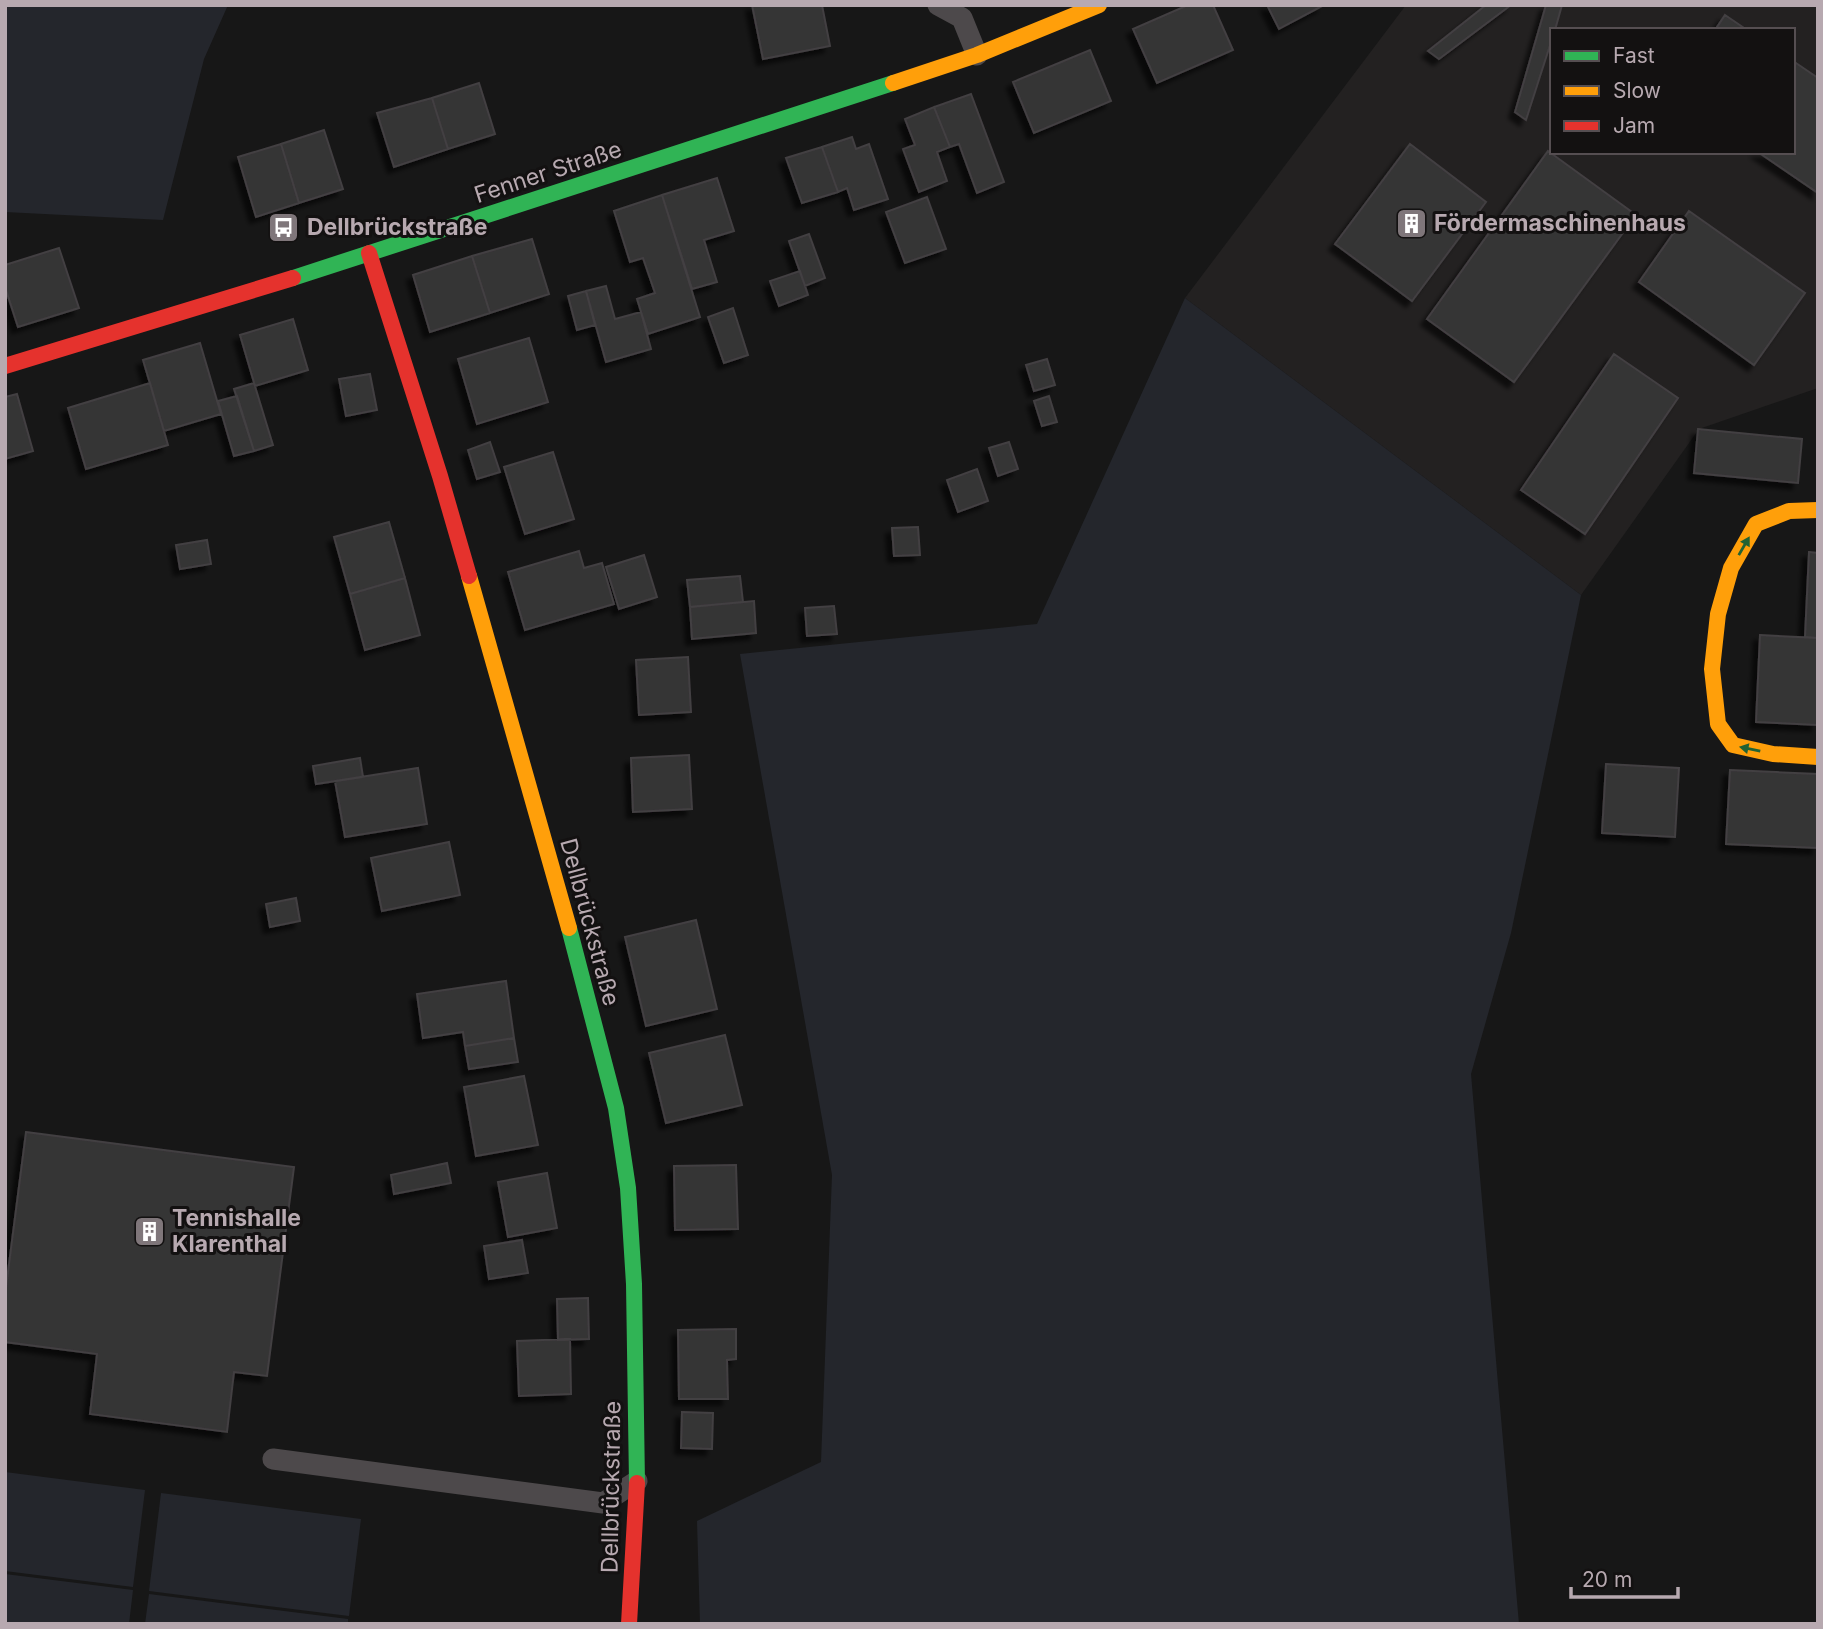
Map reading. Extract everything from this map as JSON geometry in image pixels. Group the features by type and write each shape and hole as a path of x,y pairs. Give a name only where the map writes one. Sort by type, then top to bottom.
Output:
{"street":[{"name":"Fenner Straße","path":"5,366 369,253 976,55 1099,5"},
{"name":"Dellbrückstraße","path":"369,253 439,476 534,801 616,1108 628,1188 634,1284 636,1480 629,1624"},
{"path":"1818,510 1789,511 1756,524 1731,568 1718,614 1712,669 1718,724 1733,745 1773,754 1818,757"}],"lane":[{"path":"938,5 962,18 976,55"},
{"path":"274,1459 603,1503 636,1480"}],"shaded area":[{"path":"5,5 228,5 204,59 163,220 5,212"},
{"path":"1406,5 1818,5 1818,388 1699,429 1581,595 1185,298"},
{"path":"1185,298 1581,595 1511,933 1471,1074 1519,1624 700,1624 697,1521 821,1462 832,1175 740,654 1037,624"},
{"path":"5,1472 145,1490 133,1587 5,1571"},
{"path":"161,1493 361,1519 349,1616 149,1591"},
{"path":"5,1574 133,1590 129,1624 5,1624"},
{"path":"149,1594 348,1619 348,1624 145,1624"}],"building":[{"path":"752,5 822,5 830,46 763,59"},
{"path":"1188,5 1213,5 1233,50 1157,83 1133,29"},
{"path":"1267,5 1324,5 1279,29"},
{"path":"1486,5 1511,5 1439,59 1428,51"},
{"path":"1546,5 1562,5 1556,28 1550,28 1550,45 1526,120 1515,112"},
{"path":"1725,15 1744,28 1716,28"},
{"path":"1090,50 1111,101 1034,133 1013,82"},
{"path":"1795,62 1818,78 1818,193 1761,154 1795,154"},
{"path":"479,83 495,134 448,149 432,98"},
{"path":"971,94 1004,182 977,193 959,144 950,147 934,107"},
{"path":"432,98 448,149 394,167 377,113"},
{"path":"934,107 950,147 937,152 947,181 919,192 903,149 915,145 905,119"},
{"path":"324,130 343,189 299,203 281,144"},
{"path":"852,137 856,149 869,144 888,199 854,210 847,188 838,192 822,147"},
{"path":"281,144 299,203 256,217 238,157"},
{"name":"Fördermaschinenhaus","path":"1410,144 1486,202 1412,301 1335,244"},
{"path":"822,147 838,192 802,203 786,158"},
{"path":"1548,151 1636,215 1514,382 1427,319"},
{"path":"717,178 734,231 704,240 717,282 692,289 662,195"},
{"path":"662,195 700,317 648,334 637,299 655,293 643,258 630,262 614,211"},
{"path":"927,197 946,249 905,263 886,212"},
{"path":"1689,211 1805,293 1754,365 1639,282"},
{"path":"809,234 825,278 805,286 789,241"},
{"path":"532,239 549,294 490,313 472,256"},
{"path":"59,248 79,308 18,327 5,287 5,265"},
{"path":"472,256 490,313 430,332 413,275"},
{"path":"800,271 808,295 779,306 770,281"},
{"path":"606,286 615,319 641,312 651,349 606,362 586,291"},
{"path":"586,291 595,325 577,330 568,296"},
{"path":"733,308 748,355 724,363 708,317"},
{"path":"293,319 308,370 255,386 240,335"},
{"path":"529,338 548,402 477,424 458,359"},
{"path":"200,343 221,414 164,431 143,360"},
{"path":"1614,354 1678,398 1585,534 1521,490"},
{"path":"1047,359 1055,385 1034,391 1026,365"},
{"path":"370,374 377,410 346,416 339,379"},
{"path":"150,383 168,445 86,469 68,408"},
{"path":"254,383 273,445 254,451 234,389"},
{"path":"17,394 33,451 5,459 5,397"},
{"path":"237,396 254,451 234,456 218,401"},
{"path":"1049,396 1057,422 1042,426 1034,401"},
{"path":"1698,429 1802,439 1798,483 1694,473"},
{"path":"490,442 500,472 477,479 468,450"},
{"path":"1009,442 1018,469 998,476 989,448"},
{"path":"553,452 574,519 525,534 504,467"},
{"path":"977,469 988,501 958,512 947,480"},
{"path":"389,522 405,578 350,594 334,537"},
{"path":"918,527 920,555 894,556 892,528"},
{"path":"207,540 211,564 180,569 176,545"},
{"path":"579,551 584,568 602,563 614,604 525,630 508,572"},
{"path":"1809,552 1818,553 1818,638 1805,637"},
{"path":"644,555 657,597 619,609 606,567"},
{"path":"740,576 743,602 690,607 687,580"},
{"path":"405,578 420,635 365,650 350,594"},
{"path":"754,601 756,633 692,639 690,607"},
{"path":"834,606 837,634 807,636 805,608"},
{"path":"1760,635 1818,638 1817,725 1756,722"},
{"path":"688,657 691,712 639,715 636,660"},
{"path":"689,755 692,809 633,812 631,758"},
{"path":"360,758 363,777 316,784 313,766"},
{"path":"1606,764 1679,768 1675,837 1602,833"},
{"path":"418,768 427,824 345,837 335,781"},
{"path":"1730,770 1818,774 1818,848 1726,844"},
{"path":"449,842 460,895 382,911 371,858"},
{"path":"296,898 300,921 270,927 266,904"},
{"path":"696,920 717,1009 646,1026 625,937"},
{"path":"506,981 514,1038 465,1046 463,1032 423,1038 417,994"},
{"path":"725,1035 742,1105 666,1123 649,1053"},
{"path":"514,1038 518,1062 469,1069 465,1046"},
{"path":"524,1076 538,1145 476,1156 464,1087"},
{"name":"Tennishalle Klarenthal","path":"26,1132 294,1167 267,1376 234,1372 227,1432 90,1414 97,1354 5,1342 5,1295"},
{"path":"447,1163 451,1183 394,1194 391,1175"},
{"path":"736,1165 738,1229 675,1230 674,1166"},
{"path":"547,1173 557,1228 508,1237 498,1182"},
{"path":"522,1240 528,1273 489,1279 484,1246"},
{"path":"588,1298 589,1339 558,1340 557,1299"},
{"path":"736,1329 736,1359 727,1360 728,1399 679,1399 678,1330"},
{"path":"570,1339 571,1394 519,1396 517,1341"},
{"path":"682,1412 713,1413 712,1449 681,1448"}],"traffic: fast":[{"path":"293,278 893,83"},
{"path":"569,928 616,1108 628,1188 634,1284 637,1483"}],"traffic: slow":[{"path":"893,83 977,55 1099,5"},
{"path":"1818,510 1789,511 1756,524 1731,568 1718,614 1712,669 1718,724 1733,745 1773,754 1818,757"},
{"path":"469,576 569,928"}],"traffic: jam":[{"path":"369,253 469,576"},
{"path":"5,366 293,278"},
{"path":"629,1624 637,1483"}],"place":[{"name":"Fördermaschinenhaus","path":"1411,223"},
{"name":"Dellbrückstraße","path":"284,227"},
{"name":"Tennishalle Klarenthal","path":"149,1231"}]}
